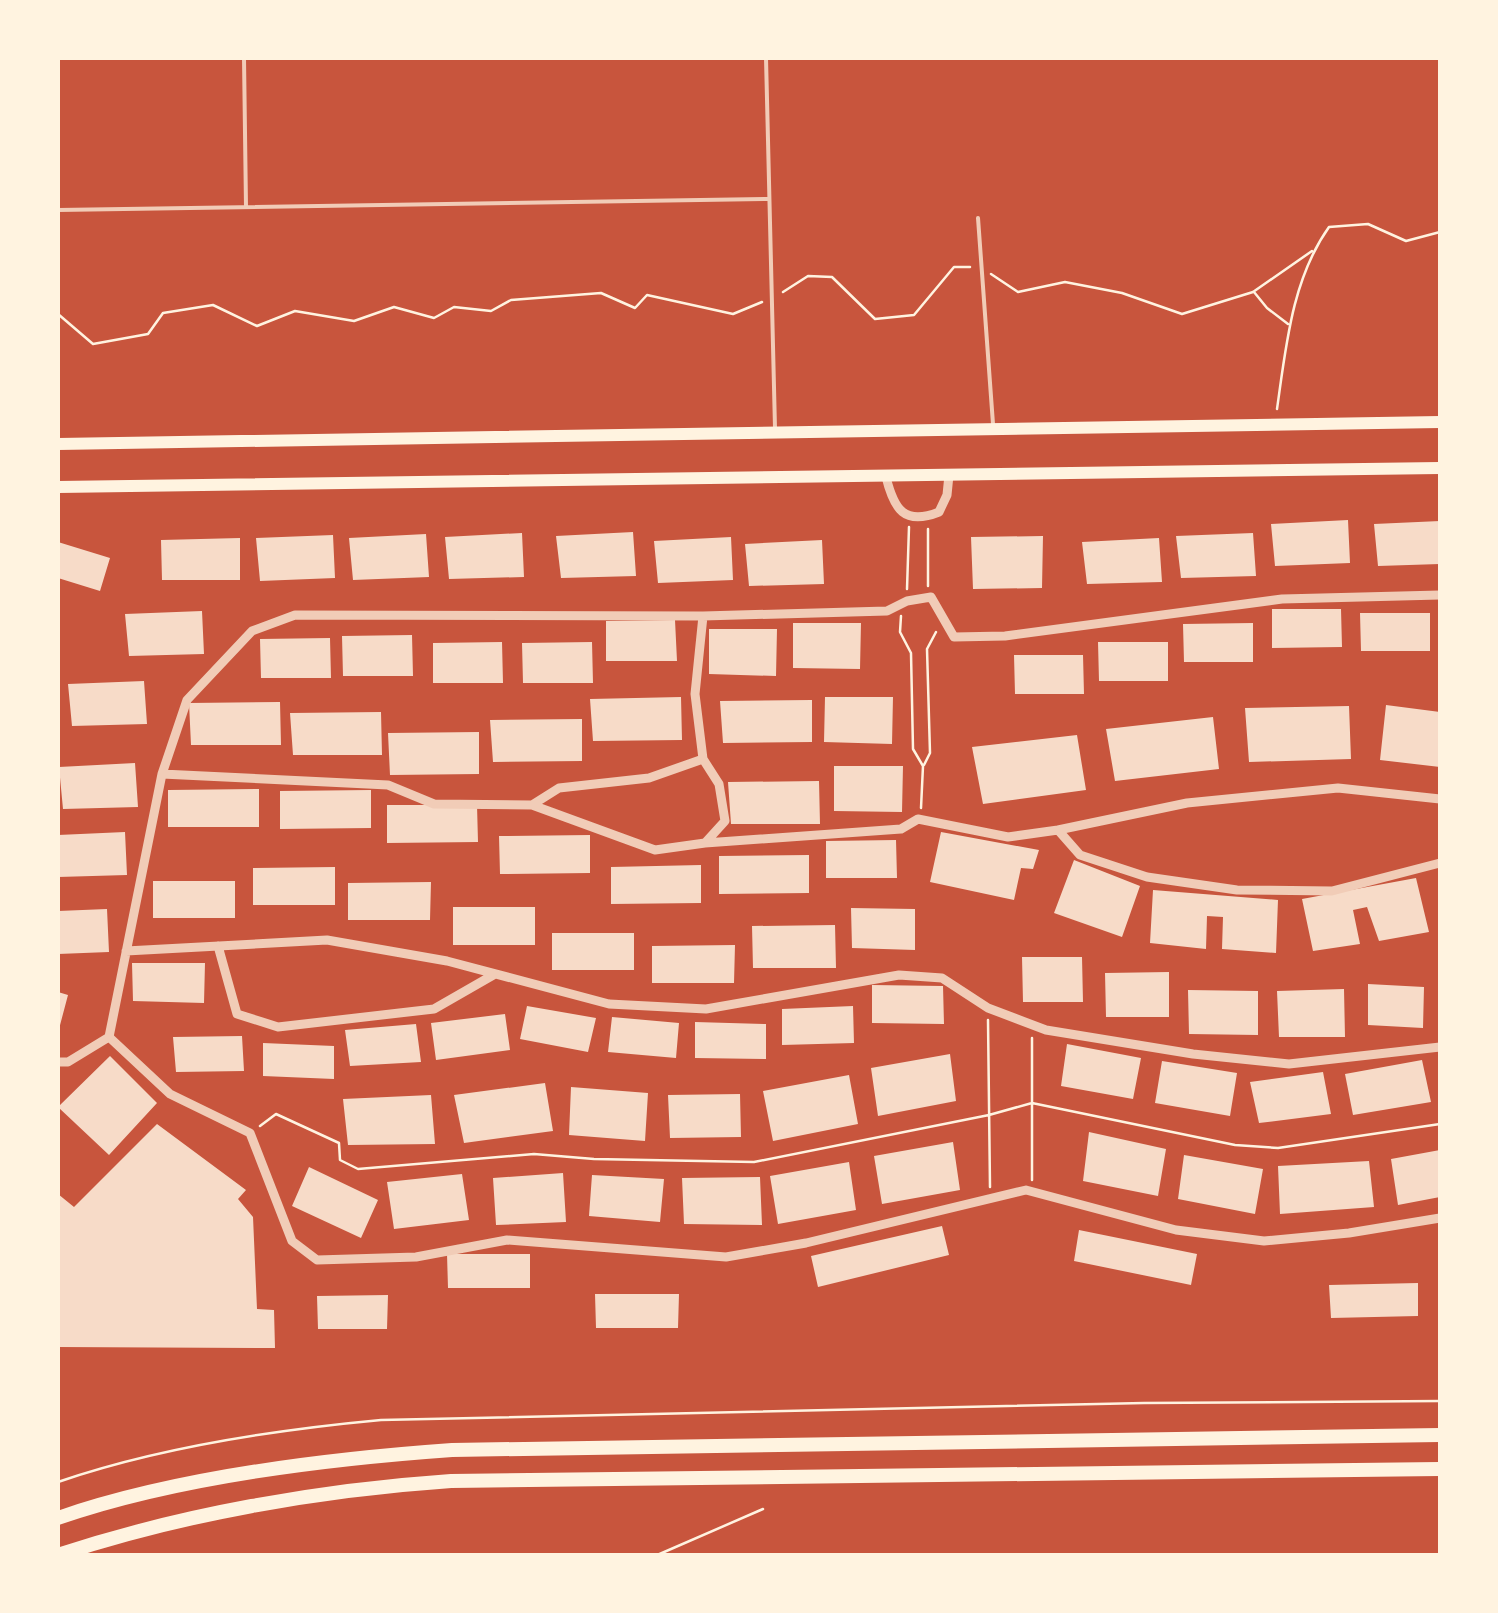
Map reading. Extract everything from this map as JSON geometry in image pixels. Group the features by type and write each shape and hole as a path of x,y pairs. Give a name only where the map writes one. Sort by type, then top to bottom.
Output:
{"main road":[{"path":"58,444 1440,422"},
{"path":"58,487 1440,468"},
{"path":"58,1518 202,1482 365,1456 452,1450 1440,1435"},
{"path":"58,1555 180,1522 368,1487 450,1481 1440,1469"}],"street":[{"path":"886,477 892,500 909,516 922,519 940,512 948,495 950,475"},
{"path":"58,1062 68,1062 109,1037 162,774 187,700 252,631 295,615 703,616 887,610 931,597 954,637 1005,636 1282,600 1440,595"},
{"path":"703,616 695,694 703,760 719,784 725,821 705,844"},
{"path":"532,805 559,788 649,778 703,760"},
{"path":"162,774 388,786 434,804 532,805 655,850 901,830 918,819 1008,837 1187,802 1338,788 1440,799"},
{"path":"1058,830 1080,855 1146,877 1236,890 1332,891 1440,863"},
{"path":"126,952 328,940 446,961 609,1004 706,1009 880,978 942,978 988,1008 1046,1030 1193,1054 1289,1064 1440,1047"},
{"path":"218,946 237,1014 278,1027 434,1009 494,974"},
{"path":"109,1037 170,1094 250,1133 292,1242 317,1260 416,1258 507,1240 726,1257 806,1243 1032,1191 1176,1230 1264,1241 1349,1233 1440,1218"}],"lane":[{"path":"244,58 246,208"},
{"path":"766,58 775,433"},
{"path":"58,210 770,200"},
{"path":"978,218 994,429"}],"path":[{"path":"1275,425 1290,325 1312,251 1328,227 1368,224 1406,242 1440,232"},
{"path":"58,314 94,344 148,334 162,314 213,305 257,326 295,311 354,321 394,308 434,318 454,307 491,312 511,300 601,293 635,308 647,295 733,314 772,298 808,276 832,276 874,319 914,315 954,267 982,268 1018,292 1065,282 1122,292 1182,314 1253,292 1312,251"},
{"path":"1253,292 1290,325"},
{"path":"909,516 907,601 901,611 900,632 910,653 913,749 923,766"},
{"path":"928,516 931,597"},
{"path":"918,819 923,766 930,753 926,649 937,626"},
{"path":"988,1008 990,1198"},
{"path":"1032,1024 1032,1191"},
{"path":"250,1133 276,1114 339,1143 340,1160 358,1170 534,1154 754,1162 989,1116 1032,1103 1235,1145 1278,1148 1440,1124"},
{"path":"58,1482 97,1468 152,1456 326,1425 381,1420 1144,1403 1440,1401"},
{"path":"655,1556 763,1509"}],"building":[{"path":"1348,520 1350,563 1275,566 1271,524"},
{"path":"1440,521 1440,564 1378,566 1374,524"},
{"path":"633,532 636,576 561,578 556,536"},
{"path":"522,533 524,577 449,579 445,537"},
{"path":"1253,533 1256,576 1181,578 1176,536"},
{"path":"426,534 429,577 353,580 349,538"},
{"path":"333,535 335,578 260,581 256,538"},
{"path":"1043,536 1042,588 973,589 971,537"},
{"path":"731,537 733,580 658,583 654,541"},
{"path":"240,538 240,580 162,580 161,540"},
{"path":"1159,538 1162,582 1087,584 1082,542"},
{"path":"822,540 824,584 749,586 745,544"},
{"path":"58,542 110,558 100,591 58,578"},
{"path":"1272,609 1341,609 1342,647 1272,648"},
{"path":"202,611 204,654 129,656 125,614"},
{"path":"1360,613 1430,613 1430,651 1361,651"},
{"path":"675,620 677,661 606,661 606,621"},
{"path":"793,623 861,623 860,669 793,668"},
{"path":"1253,623 1253,662 1184,662 1183,624"},
{"path":"709,629 777,629 776,676 709,674"},
{"path":"412,635 413,676 343,676 342,636"},
{"path":"330,638 331,678 261,678 260,639"},
{"path":"502,642 503,683 433,683 433,643"},
{"path":"592,642 593,683 523,683 522,643"},
{"path":"1098,642 1168,642 1168,681 1099,681"},
{"path":"1014,655 1083,655 1084,694 1015,694"},
{"path":"144,681 147,724 72,726 68,684"},
{"path":"681,697 682,740 593,741 590,699"},
{"path":"825,697 893,697 892,744 824,742"},
{"path":"812,700 812,742 723,743 720,701"},
{"path":"280,702 281,745 191,745 189,703"},
{"path":"1386,705 1440,712 1440,767 1380,760"},
{"path":"1349,706 1351,759 1249,762 1245,708"},
{"path":"381,712 382,755 293,755 290,713"},
{"path":"1213,717 1219,769 1115,781 1106,729"},
{"path":"582,719 582,761 493,762 490,720"},
{"path":"479,732 479,774 390,775 388,733"},
{"path":"1077,735 1086,790 983,804 972,747"},
{"path":"135,763 138,807 63,809 59,767"},
{"path":"834,766 903,766 902,812 834,811"},
{"path":"819,781 820,824 731,824 728,782"},
{"path":"259,789 259,827 168,827 168,790"},
{"path":"371,790 371,828 280,829 280,791"},
{"path":"387,805 477,805 478,842 387,843"},
{"path":"125,832 127,875 58,877 58,835"},
{"path":"941,832 1039,850 1033,869 1021,868 1014,900 930,882"},
{"path":"590,835 590,873 500,874 499,836"},
{"path":"896,840 897,878 826,878 826,841"},
{"path":"809,855 809,893 719,894 719,856"},
{"path":"1074,860 1140,886 1122,937 1054,913"},
{"path":"701,865 701,903 611,904 611,867"},
{"path":"335,867 335,905 253,905 253,868"},
{"path":"1416,878 1429,932 1379,941 1367,907 1353,910 1360,944 1313,951 1302,899"},
{"path":"153,881 235,881 235,918 153,918"},
{"path":"431,882 430,920 348,920 348,883"},
{"path":"1153,890 1278,900 1276,953 1222,949 1223,917 1207,916 1206,949 1150,943"},
{"path":"453,907 535,907 535,945 453,945"},
{"path":"851,908 915,909 915,950 852,948"},
{"path":"107,909 109,952 58,954 58,911"},
{"path":"835,925 836,968 753,968 752,926"},
{"path":"552,933 634,933 634,970 552,970"},
{"path":"735,945 734,983 652,983 652,946"},
{"path":"1022,957 1082,957 1083,1002 1023,1002"},
{"path":"132,963 205,963 204,1003 133,1001"},
{"path":"1169,972 1169,1017 1106,1017 1105,973"},
{"path":"1368,984 1424,987 1423,1028 1368,1025"},
{"path":"872,985 943,986 944,1024 872,1023"},
{"path":"1344,989 1345,1037 1279,1037 1277,991"},
{"path":"1188,990 1258,991 1258,1035 1189,1034"},
{"path":"58,992 68,995 59,1029 58,1029"},
{"path":"527,1006 596,1018 588,1052 520,1039"},
{"path":"853,1006 854,1043 782,1045 782,1009"},
{"path":"505,1014 510,1050 436,1060 431,1023"},
{"path":"612,1017 679,1023 676,1058 608,1052"},
{"path":"695,1022 766,1024 766,1059 695,1058"},
{"path":"416,1024 421,1062 350,1066 345,1030"},
{"path":"242,1036 244,1071 176,1072 173,1037"},
{"path":"263,1043 334,1046 334,1079 263,1076"},
{"path":"1067,1044 1141,1058 1133,1099 1061,1086"},
{"path":"950,1054 956,1101 878,1116 871,1068"},
{"path":"110,1056 157,1103 109,1155 58,1107"},
{"path":"1422,1060 1431,1102 1353,1115 1345,1074"},
{"path":"1162,1061 1237,1073 1230,1116 1155,1103"},
{"path":"1323,1072 1331,1114 1259,1123 1250,1082"},
{"path":"849,1075 858,1124 773,1141 763,1091"},
{"path":"545,1083 553,1131 464,1143 454,1095"},
{"path":"571,1087 648,1093 645,1141 569,1135"},
{"path":"740,1094 741,1137 670,1138 668,1095"},
{"path":"431,1095 435,1144 348,1145 343,1099"},
{"path":"157,1124 246,1190 238,1199 253,1217 257,1309 274,1310 275,1348 58,1347 58,1194 74,1207"},
{"path":"1089,1132 1166,1149 1158,1196 1083,1181"},
{"path":"953,1142 960,1190 882,1204 874,1156"},
{"path":"1440,1150 1440,1197 1398,1205 1391,1159"},
{"path":"1184,1155 1263,1169 1255,1214 1178,1199"},
{"path":"1369,1161 1374,1207 1280,1214 1278,1166"},
{"path":"849,1162 856,1210 778,1224 770,1176"},
{"path":"309,1167 378,1200 361,1238 292,1206"},
{"path":"563,1173 566,1222 496,1225 493,1178"},
{"path":"462,1174 469,1220 394,1229 387,1182"},
{"path":"592,1175 664,1179 660,1222 589,1216"},
{"path":"760,1177 762,1225 684,1224 682,1178"},
{"path":"942,1226 949,1255 818,1287 811,1256"},
{"path":"1079,1230 1197,1254 1191,1285 1074,1261"},
{"path":"447,1254 530,1254 530,1288 448,1288"},
{"path":"1418,1283 1418,1316 1331,1318 1329,1285"},
{"path":"595,1294 679,1294 678,1328 596,1328"},
{"path":"388,1295 387,1329 318,1329 317,1296"}]}
